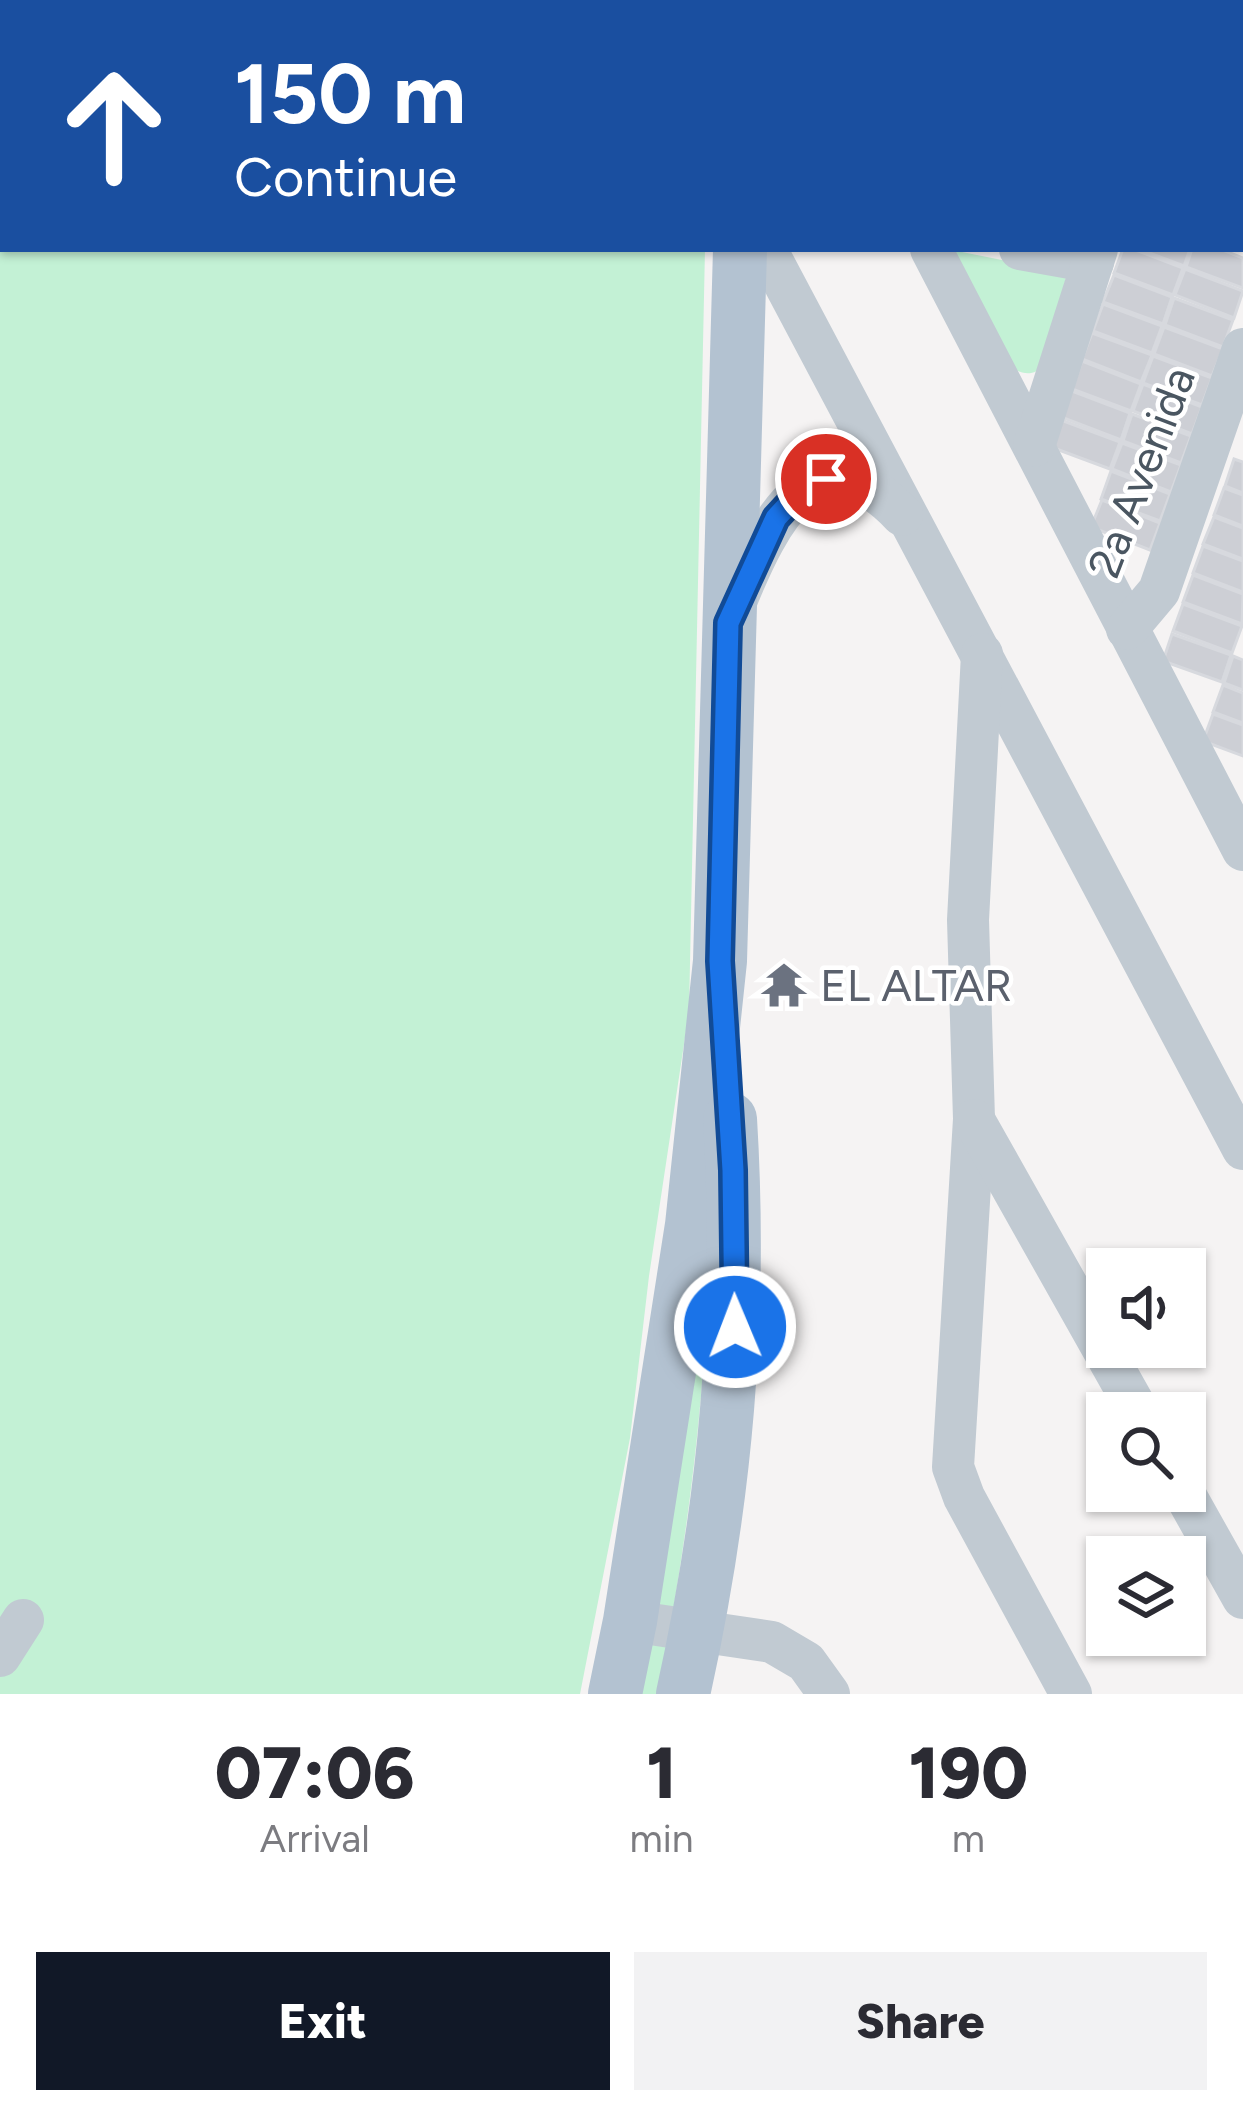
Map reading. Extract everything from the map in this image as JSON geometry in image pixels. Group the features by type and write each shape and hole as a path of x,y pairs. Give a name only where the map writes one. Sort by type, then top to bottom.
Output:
{"main road":[{"path":"615,1694 692,1225 720,961 740,252"},
{"path":"683,1694 714,1531 735,1327 733,1170 720,961"}],"street":[{"path":"768,252 1243,1149"},
{"path":"934,252 1127,629 1240,836"},
{"path":"1034,446 1095,256 1052,252"},
{"name":"2a Avenida","path":"1127,629 1159,591 1243,349"},
{"path":"728,623 776,518 787,502 813,483 844,478 873,489 921,536"},
{"path":"982,654 968,920 974,1119 953,1467 964,1497 1071,1694"},
{"path":"974,1119 1127,1392"},
{"path":"1195,1512 1243,1598"},
{"path":"0,1656 23,1620"},
{"path":"630,1622 772,1642 795,1652 830,1694"}],"green space":[{"path":"0,252 705,252 689,1011 630,1438 580,1694 0,1694"},
{"path":"949,252 1067,273 1045,365 1029,373 1011,368"},
{"path":"710,1223 701,1401 669,1636 658,1694 626,1694"}],"building":[{"path":"1122,252 1141,252 1183,268 1173,295 1114,273"},
{"path":"1147,252 1189,252 1184,266"},
{"path":"1191,252 1228,252 1243,258 1243,288 1186,267"},
{"path":"1185,269 1243,291 1234,318 1175,295"},
{"path":"1114,275 1172,297 1163,324 1103,302"},
{"path":"1174,298 1233,320 1223,347 1165,325"},
{"path":"1103,304 1162,326 1152,353 1093,331"},
{"path":"1164,327 1223,349 1212,376 1154,354"},
{"path":"1092,333 1152,355 1141,382 1082,359"},
{"path":"1153,356 1212,378 1202,405 1143,383"},
{"path":"1082,361 1141,384 1131,411 1072,389"},
{"path":"1143,384 1202,407 1192,434 1133,411"},
{"path":"1072,391 1130,413 1121,440 1061,417"},
{"path":"1132,414 1191,436 1181,463 1123,441"},
{"path":"1061,420 1120,442 1110,469 1051,447"},
{"path":"1122,443 1181,465 1171,492 1112,469"},
{"path":"1234,459 1243,462 1243,493 1225,486"},
{"path":"1111,471 1170,494 1160,521 1101,499"},
{"path":"1224,488 1243,495 1243,526 1214,515"},
{"path":"1102,500 1160,523 1150,550 1091,527"},
{"path":"1214,517 1243,528 1243,559 1203,544"},
{"path":"1203,546 1243,561 1243,592 1193,573"},
{"path":"1193,575 1243,594 1242,624 1183,602"},
{"path":"1183,604 1242,626 1232,653 1173,631"},
{"path":"1172,634 1231,655 1222,682 1163,661"},
{"path":"1233,656 1243,660 1243,690 1224,683"},
{"path":"1223,685 1243,693 1243,723 1213,712"},
{"path":"1213,714 1243,725 1243,756 1203,741"}],"place":[{"name":"EL ALTAR","path":"784,985"}],"route":[{"path":"735,1327 733,1170 720,961 728,623 776,518 787,502 826,479"}]}
